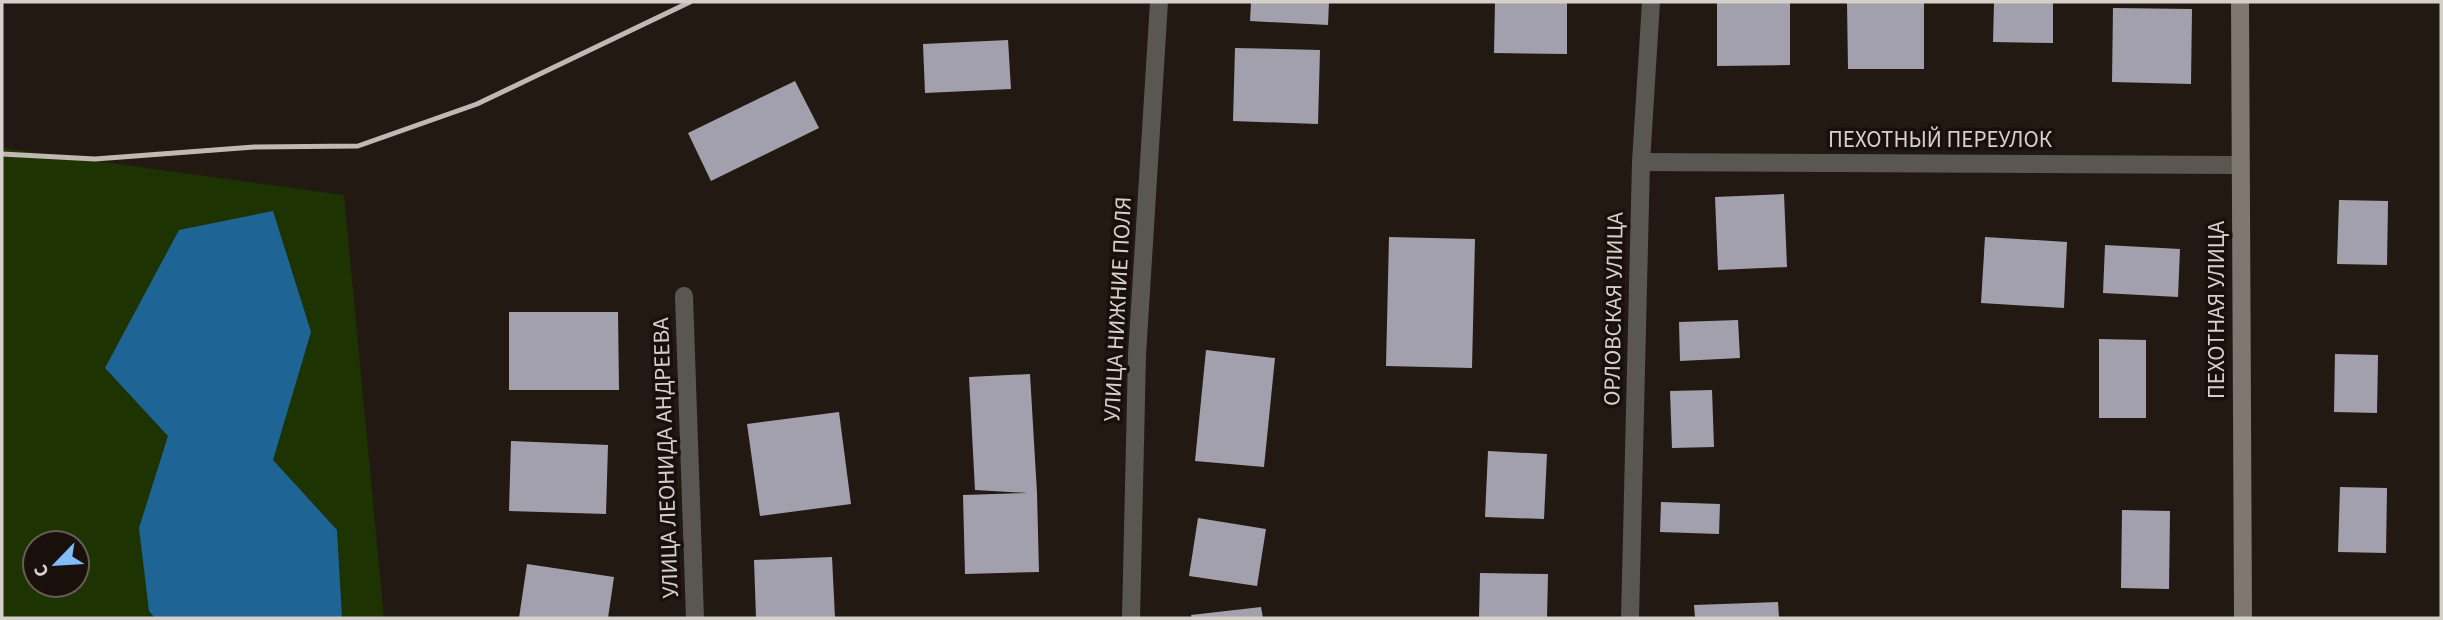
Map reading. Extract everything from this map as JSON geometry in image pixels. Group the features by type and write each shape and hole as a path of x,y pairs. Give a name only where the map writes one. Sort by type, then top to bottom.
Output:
{"street":[{"name":"УЛИЦА НИЖНИЕ ПОЛЯ","path":"1131,618 1137,355 1159,2"},
{"name":"ОРЛОВСКАЯ УЛИЦА","path":"1630,618 1640,162 1651,2"},
{"name":"ПЕХОТНАЯ УЛИЦА","path":"2240,2 2243,618"},
{"name":"ПЕХОТНЫЙ ПЕРЕУЛОК","path":"1640,162 2240,164"},
{"name":"УЛИЦА ЛЕОНИДА АНДРЕЕВА","path":"684,296 695,618"}],"green space":[{"path":"2,148 344,195 384,618 2,618"}],"water":[{"path":"273,211 311,332 273,460 337,530 342,618 155,618 149,611 139,528 168,436 105,368 179,230"}],"building":[{"path":"1251,2 1329,2 1328,25 1250,21"},
{"path":"1495,2 1567,2 1567,54 1494,53"},
{"path":"1717,2 1790,2 1790,65 1717,66"},
{"path":"1847,2 1924,2 1924,69 1848,69"},
{"path":"1994,2 2053,2 2053,43 1993,42"},
{"path":"2113,8 2192,9 2191,84 2112,82"},
{"path":"1008,40 1011,89 925,93 923,44"},
{"path":"1235,48 1320,50 1318,124 1233,121"},
{"path":"795,81 819,128 711,181 688,133"},
{"path":"1784,194 1787,267 1718,270 1715,197"},
{"path":"2339,200 2388,201 2387,265 2337,264"},
{"path":"1389,237 1475,239 1472,368 1386,366"},
{"path":"1985,237 2067,242 2064,308 1981,303"},
{"path":"2105,245 2180,249 2178,297 2103,293"},
{"path":"509,312 618,312 619,390 509,390"},
{"path":"1738,320 1740,358 1680,361 1679,322"},
{"path":"2099,339 2146,340 2146,418 2099,418"},
{"path":"1206,350 1275,358 1264,467 1195,461"},
{"path":"2335,354 2378,355 2377,413 2334,412"},
{"path":"1030,374 1039,572 965,574 963,495 1028,493 975,490 969,377"},
{"path":"1712,390 1714,447 1672,448 1670,391"},
{"path":"839,412 851,504 760,516 747,424"},
{"path":"511,441 608,445 606,514 509,511"},
{"path":"1488,451 1547,454 1544,519 1485,517"},
{"path":"2340,487 2387,488 2386,553 2338,552"},
{"path":"1661,502 1720,504 1719,534 1660,532"},
{"path":"2122,510 2170,511 2169,589 2121,588"},
{"path":"1198,518 1266,529 1257,586 1189,576"},
{"path":"832,557 835,618 756,618 754,560"},
{"path":"527,564 614,577 608,618 519,618"},
{"path":"1480,573 1548,574 1547,618 1479,618"},
{"path":"1778,602 1779,618 1695,618 1694,605"},
{"path":"1261,607 1263,618 1192,618 1191,615"}],"railway":[{"path":"2,154 95,159 254,147 358,146 477,104 690,2"}]}
